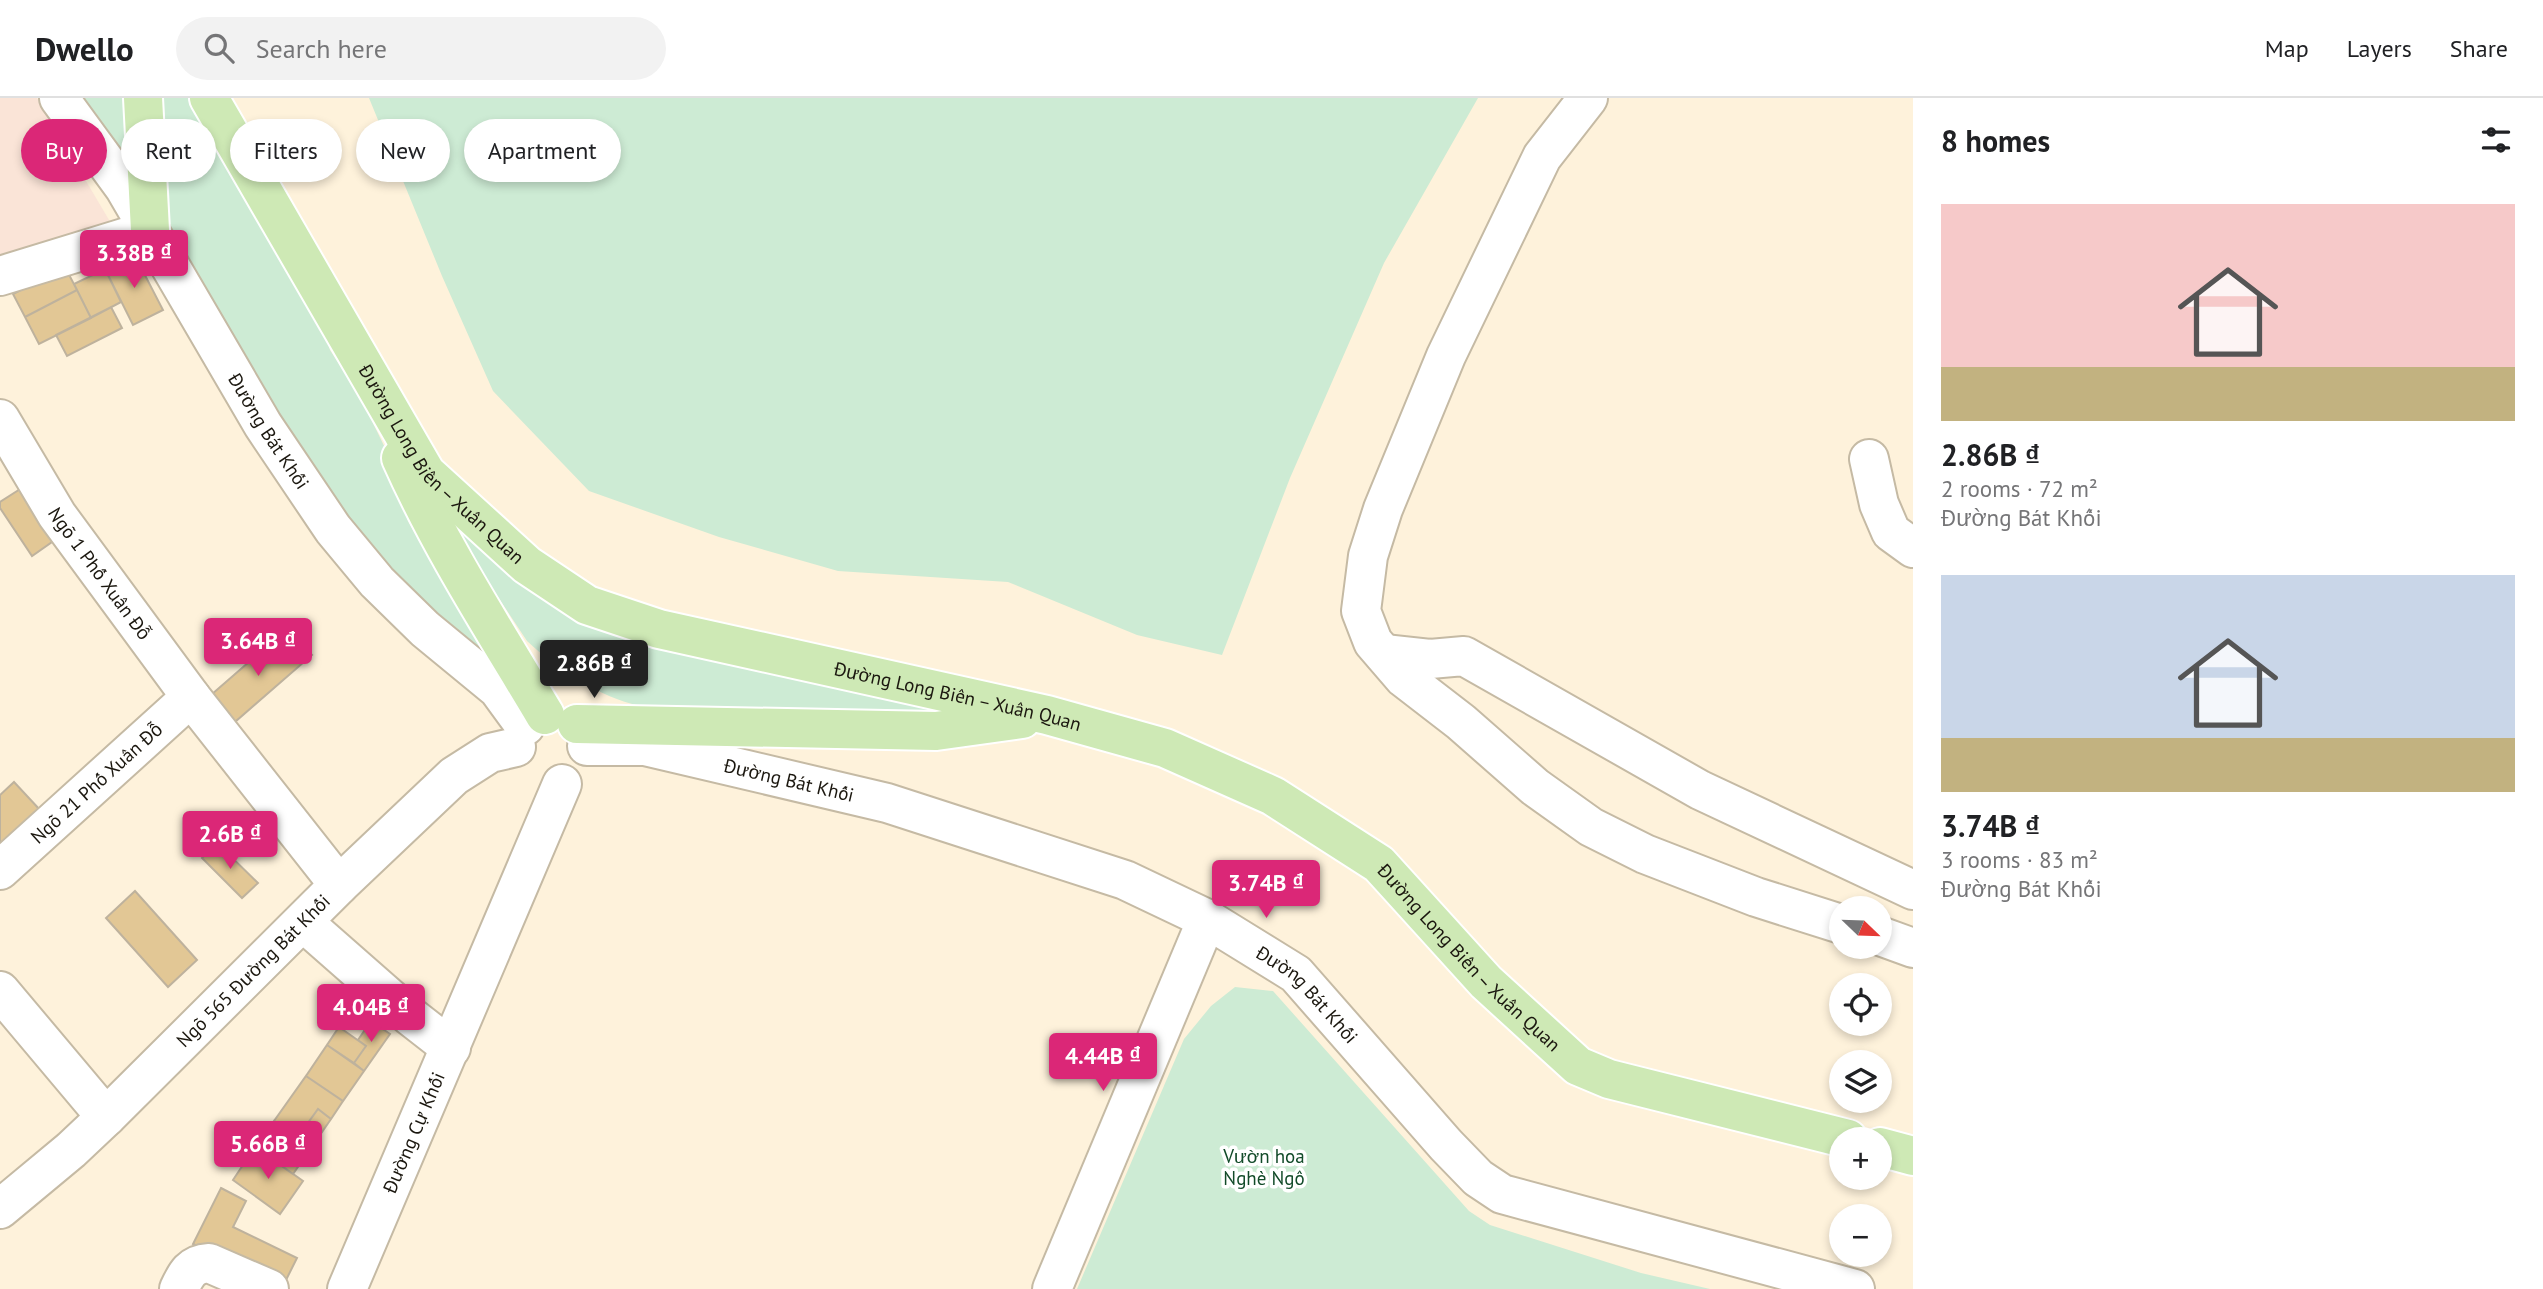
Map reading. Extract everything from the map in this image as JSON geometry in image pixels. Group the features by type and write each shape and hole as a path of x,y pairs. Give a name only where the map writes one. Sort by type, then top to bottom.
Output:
{"main road":[{"path":"143,98 150,230"},
{"name":"Đường Long Biên – Xuân Quan","path":"209,98 426,473 527,565 587,605 659,629 1047,715 1165,748 1273,796 1379,864 1486,982 1578,1066 1609,1079 1829,1134"},
{"path":"365,365 394,444 423,507 550,732 936,731 1047,715"},
{"path":"1892,1150 1913,1156"}],"street":[{"name":"Đường Bát Khối","path":"59,98 103,157 150,230 263,425 333,529 377,582 425,629 550,732 645,747 887,803 1125,880 1207,919 1296,974 1446,1145 1478,1178 1502,1194 1856,1289"},
{"path":"1588,98 1542,157 1446,356 1383,509 1368,556 1362,611 1373,642 1404,678 1461,722 1535,787 1591,828 1645,855 1756,897 1829,920"},
{"path":"0,276 150,230"},
{"name":"Ngõ 1 Phố Xuân Đỗ","path":"0,419 57,515 191,697 339,885"},
{"path":"1869,459 1879,504 1891,532 1913,548"},
{"path":"1384,654 1430,659 1464,656 1700,790 1913,890"},
{"name":"Ngõ 21 Phố Xuân Đỗ","path":"0,870 191,697"},
{"path":"550,732 586,760 579,773 562,784 541,785 529,778 517,759 550,732"},
{"name":"Ngõ 565 Đường Bát Khối","path":"0,1209 106,1117 339,885 454,776 491,753 550,732"},
{"name":"Đường Cự Khối","path":"347,1289 562,784"},
{"path":"1052,1289 1207,919"},
{"path":"303,922 410,1016 451,1048"},
{"path":"1892,940 1913,948"},
{"path":"0,991 106,1117"},
{"path":"179,1289 191,1268 209,1263 269,1289"}],"shaded area":[{"path":"0,98 37,98 49,119 21,119 21,182 87,182 112,225 0,258"}],"green space":[{"path":"75,98 133,98 132,119 121,119 121,169 107,147 107,119 89,119"},
{"path":"160,98 199,98 210,119 161,119"},
{"path":"369,98 1478,98 1384,263 1290,478 1222,655 1137,635 1008,582 838,571 719,537 589,491 493,391 403,182 450,182 450,119 378,119"},
{"path":"216,129 230,155 230,182 244,182 326,333 330,350 361,398 386,450 408,521 497,668 383,569 292,441 177,249 165,218 164,182 216,182"},
{"path":"430,494 506,558 945,711 924,713 640,706 609,696 565,671 527,641"},
{"name":"Vườn hoa Nghè Ngô","path":"1235,987 1273,991 1469,1211 1490,1225 1641,1273 1710,1289 1077,1289 1184,1039 1211,1006"}],"building":[{"path":"134,254 163,310 133,325 105,269"},
{"path":"65,267 77,290 25,317 13,294"},
{"path":"105,269 121,302 91,318 74,284"},
{"path":"77,290 91,318 39,344 25,317"},
{"path":"111,307 122,328 67,356 56,335"},
{"path":"28,484 62,535 32,556 0,508 0,502"},
{"path":"288,628 312,655 228,728 204,701"},
{"path":"14,782 41,811 0,850 0,795"},
{"path":"217,843 258,883 242,898 202,858"},
{"path":"135,891 197,960 168,987 106,918"},
{"path":"371,1021 390,1034 364,1071 354,1063 366,1046 358,1040"},
{"path":"339,1027 366,1046 354,1063 327,1045"},
{"path":"327,1045 364,1071 343,1101 306,1076"},
{"path":"306,1076 343,1101 331,1119 318,1109 297,1138 274,1121"},
{"path":"318,1109 331,1119 293,1174 255,1147 274,1121 297,1138"},
{"path":"255,1147 303,1181 280,1214 233,1180"},
{"path":"221,1188 246,1201 233,1227 297,1258 282,1288 193,1244"}]}
